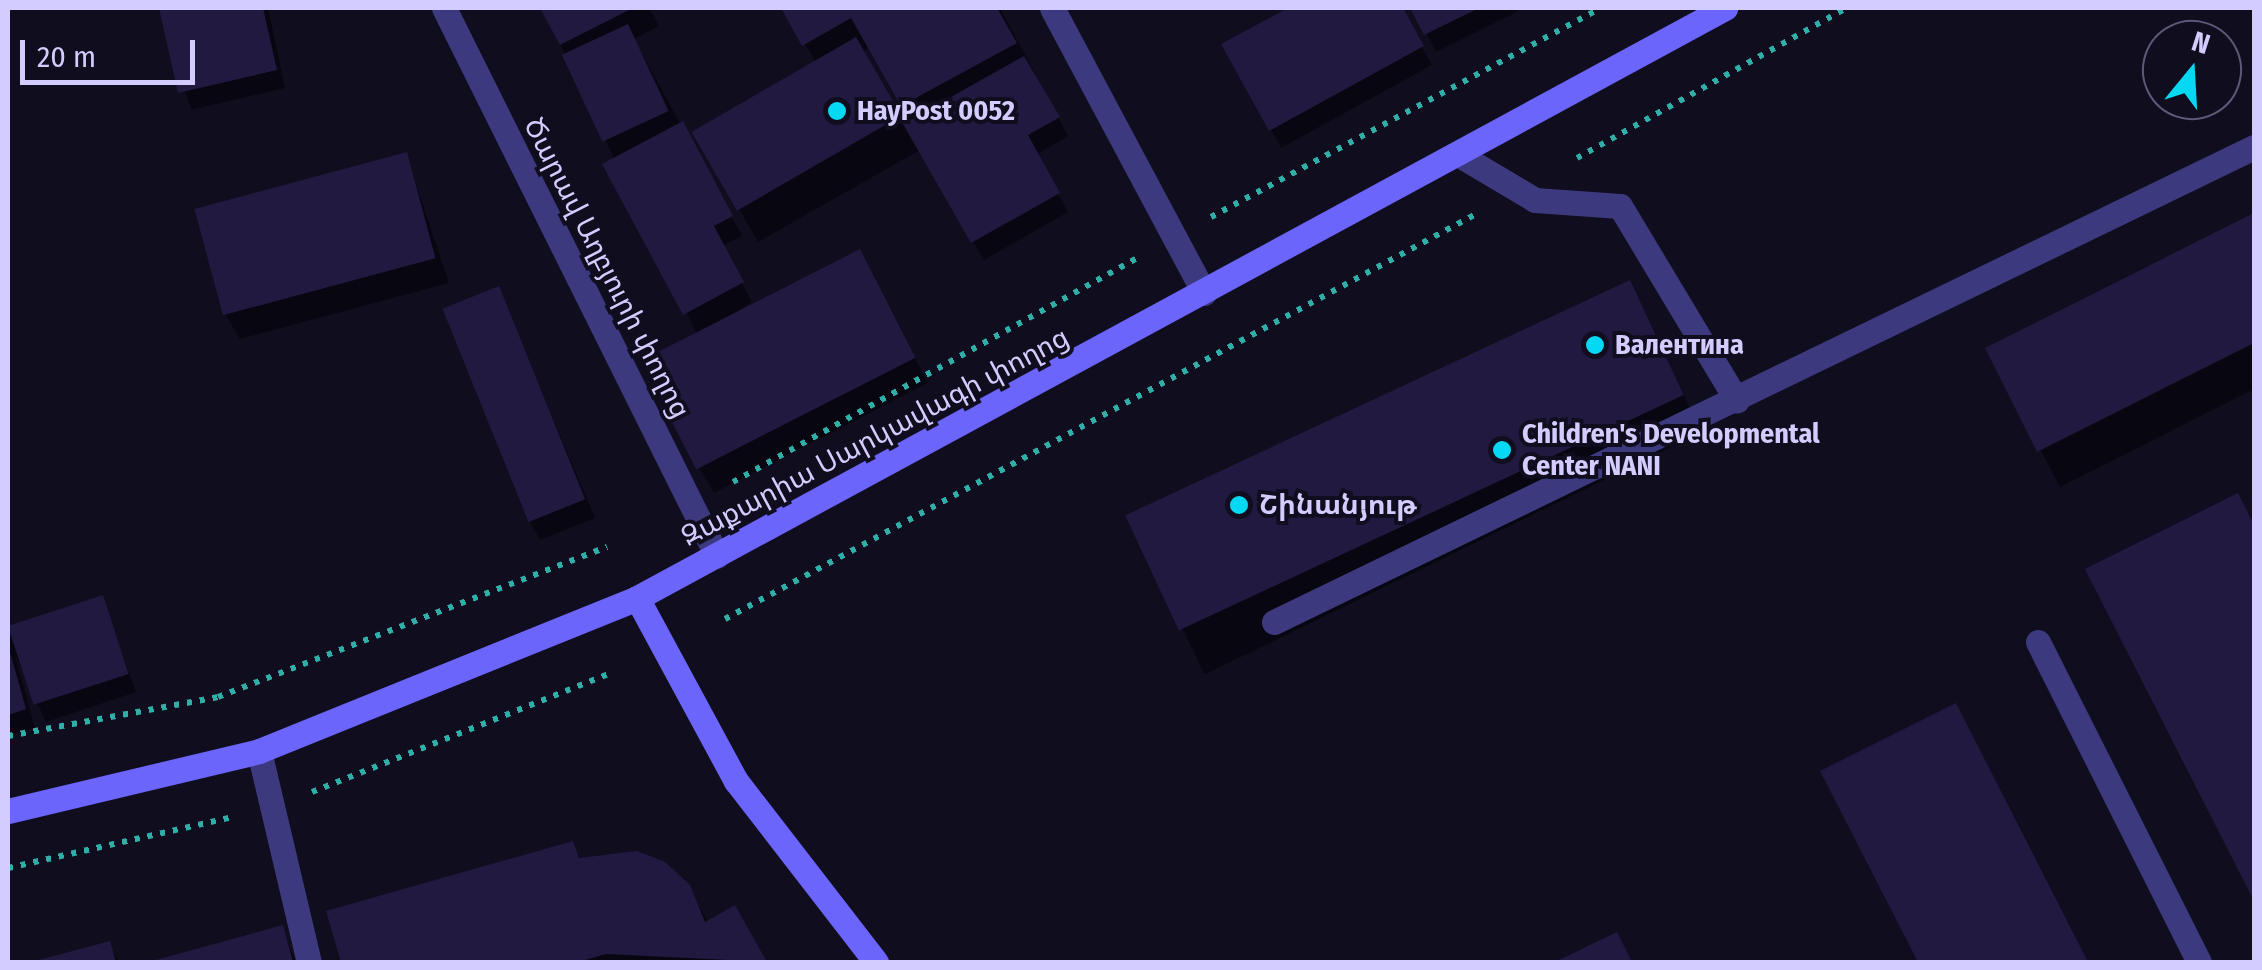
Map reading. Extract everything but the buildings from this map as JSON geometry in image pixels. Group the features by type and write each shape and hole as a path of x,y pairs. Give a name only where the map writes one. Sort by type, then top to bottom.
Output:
{"main road":[{"name":"Զաքարիա Սարկավագի փողոց","path":"8,811 259,751 637,598 1461,156 1725,8"},
{"path":"637,598 736,781 876,962"}],"street":[{"name":"Ծարավ Աղբյուրի փողոց","path":"444,8 717,556"},
{"path":"1052,8 1204,293"},
{"path":"1274,622 2254,147"},
{"path":"1461,156 1536,200 1620,206 1737,400"},
{"path":"2038,642 2199,962"},
{"path":"259,751 310,962"}],"path":[{"path":"725,619 1519,190 1846,8"},
{"path":"8,736 218,697 607,546"}],"place":[{"name":"HayPost 0052","path":"837,111"},
{"name":"Валентина","path":"1595,345"},
{"name":"Children's Developmental Center NANI","path":"1502,450"},
{"name":"Շինանյութ","path":"1239,505"}]}
